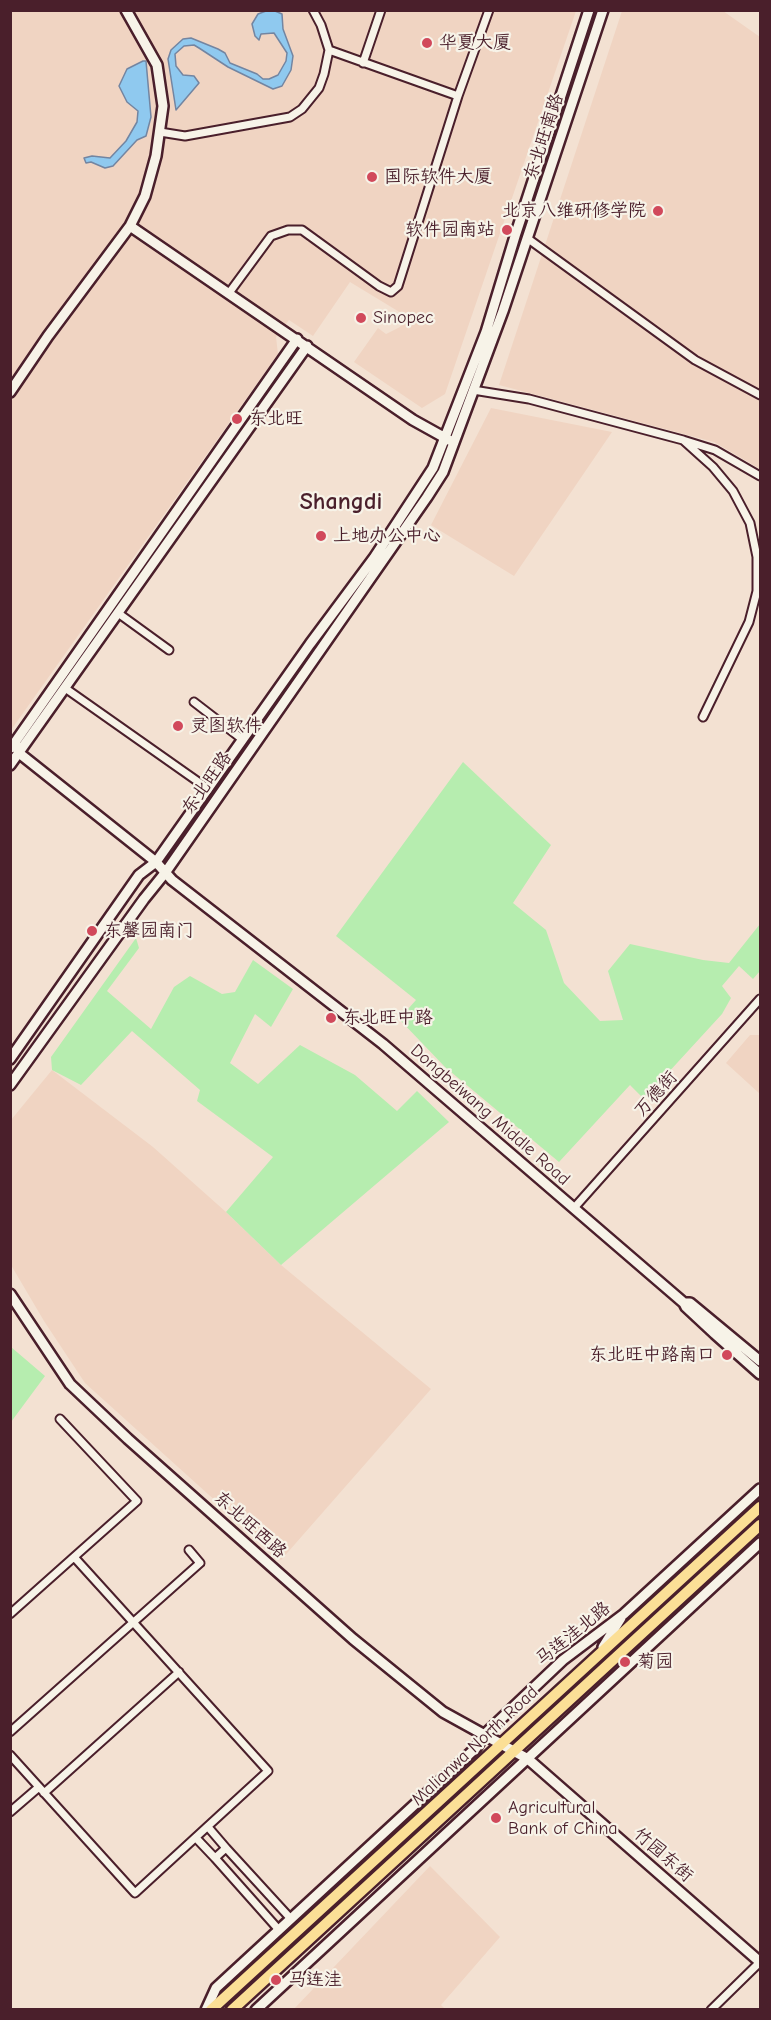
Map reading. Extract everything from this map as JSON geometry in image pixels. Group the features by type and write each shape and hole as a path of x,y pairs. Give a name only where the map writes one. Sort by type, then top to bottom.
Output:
{"main road":[{"name":"Malianwa North Road","path":"211,2010 760,1507"},
{"name":"Malianwa North Road","path":"232,2010 760,1525"}],"street":[{"path":"10,392 48,336 130,226 145,196 160,132 163,106 157,65 126,10"},
{"path":"160,132 185,136 290,117 302,109 319,88 329,50 313,10"},
{"path":"363,63 381,10"},
{"path":"229,293 271,236 288,230 302,230 379,286 391,292 398,286 458,96 489,10"},
{"name":"东北旺南路","path":"444,437 486,332 516,232 589,10"},
{"name":"东北旺南路","path":"454,443 503,311 603,10"},
{"path":"329,50 458,96"},
{"path":"130,226 413,420 454,443"},
{"path":"527,238 695,360 760,395"},
{"path":"10,765 14,746 297,339"},
{"path":"14,746 65,688 307,346"},
{"path":"473,390 529,399 683,440 715,450 760,476"},
{"name":"东北旺路","path":"10,1059 139,875 156,862 374,558 434,468 444,437"},
{"path":"683,440 713,467 733,491 750,523 758,557 758,591 749,622 703,717"},
{"name":"东北旺路","path":"10,1085 165,873 427,497 443,472 454,443"},
{"path":"118,613 169,650"},
{"path":"65,688 207,788"},
{"path":"195,702 242,739"},
{"name":"Dongbeiwang Middle Road","path":"14,746 156,862 172,880 358,1024 684,1303 693,1314 760,1374"},
{"name":"万德街","path":"574,1208 760,1001"},
{"name":"东北旺西路","path":"10,1294 70,1384 128,1439 353,1639 443,1712 515,1751"},
{"name":"Dongbeiwang Middle Road","path":"684,1303 690,1303 760,1361"},
{"path":"10,1614 138,1501 60,1419"},
{"name":"马连洼北路","path":"206,2010 216,1988 476,1748 484,1735 563,1660 624,1614 760,1489"},
{"path":"255,2010 760,1543"},
{"path":"10,1732 200,1563 189,1550"},
{"path":"10,1755 135,1893 268,1772 74,1557"},
{"path":"600,1654 624,1614"},
{"path":"10,1812 42,1790 178,1672"},
{"name":"竹园东街","path":"515,1751 528,1759 760,1962"},
{"path":"421,1799 459,1783"},
{"path":"208,1827 291,1919"},
{"path":"196,1838 279,1930"},
{"path":"215,1858 226,1848"},
{"path":"711,2010 760,1962"}],"shaded area":[{"path":"11,11 576,11 445,394 422,408 354,362 378,328 386,334 400,327 406,316 350,282 313,336 289,320 276,337 278,354 11,730"},
{"name":"北京八维研修学院","path":"622,11 723,11 760,37 760,469 714,442 499,385"},
{"path":"491,408 612,432 514,576 431,525"},
{"path":"750,1035 760,1035 760,1094 726,1063"},
{"path":"52,1070 153,1147 281,1265 431,1389 281,1560 85,1383 11,1265 11,1120"},
{"path":"430,1866 500,1937 441,2005 445,2009 294,2009"}],"green space":[{"path":"463,762 551,845 513,903 546,930 564,983 600,1021 623,1020 608,971 630,944 703,960 729,963 760,924 760,971 753,979 739,966 722,986 731,998 722,1014 644,1099 630,1085 559,1162 445,1067 399,1019 416,1000 336,936"},
{"path":"136,938 139,948 107,991 151,1029 174,987 190,976 222,994 235,992 253,960 293,989 271,1027 255,1014 230,1063 258,1084 300,1045 355,1075 397,1111 417,1091 449,1122 281,1265 226,1212 273,1157 197,1101 200,1090 132,1031 81,1085 52,1070 51,1057"},
{"path":"11,1347 45,1376 11,1422"}],"water":[{"path":"266,11 282,14 283,29 293,56 291,70 282,86 273,89 228,67 194,45 184,46 175,54 176,66 183,75 194,76 199,83 176,110 168,59 171,50 183,39 191,38 218,49 225,53 230,63 257,74 263,79 278,75 286,61 287,53 274,33 261,34 259,40 255,36 252,24 258,14"},
{"path":"146,61 151,117 146,136 137,140 113,166 105,168 91,162 86,163 84,158 92,156 110,158 126,141 137,122 138,111 127,102 119,86 127,69"}],"place":[{"name":"华夏大厦","path":"427,43"},
{"name":"国际软件大厦","path":"372,177"},
{"name":"北京八维研修学院","path":"658,211"},
{"name":"软件园南站","path":"507,230"},
{"name":"Sinopec","path":"361,318"},
{"name":"东北旺","path":"237,419"},
{"name":"上地办公中心","path":"321,536"},
{"name":"灵图软件","path":"178,726"},
{"name":"东馨园南门","path":"92,931"},
{"name":"东北旺中路","path":"331,1018"},
{"name":"东北旺中路南口","path":"727,1355"},
{"name":"菊园","path":"625,1662"},
{"name":"Agricultural Bank of China","path":"496,1818"},
{"name":"马连洼","path":"276,1980"}],"district":[{"name":"Shangdi","path":"341,502"}]}
